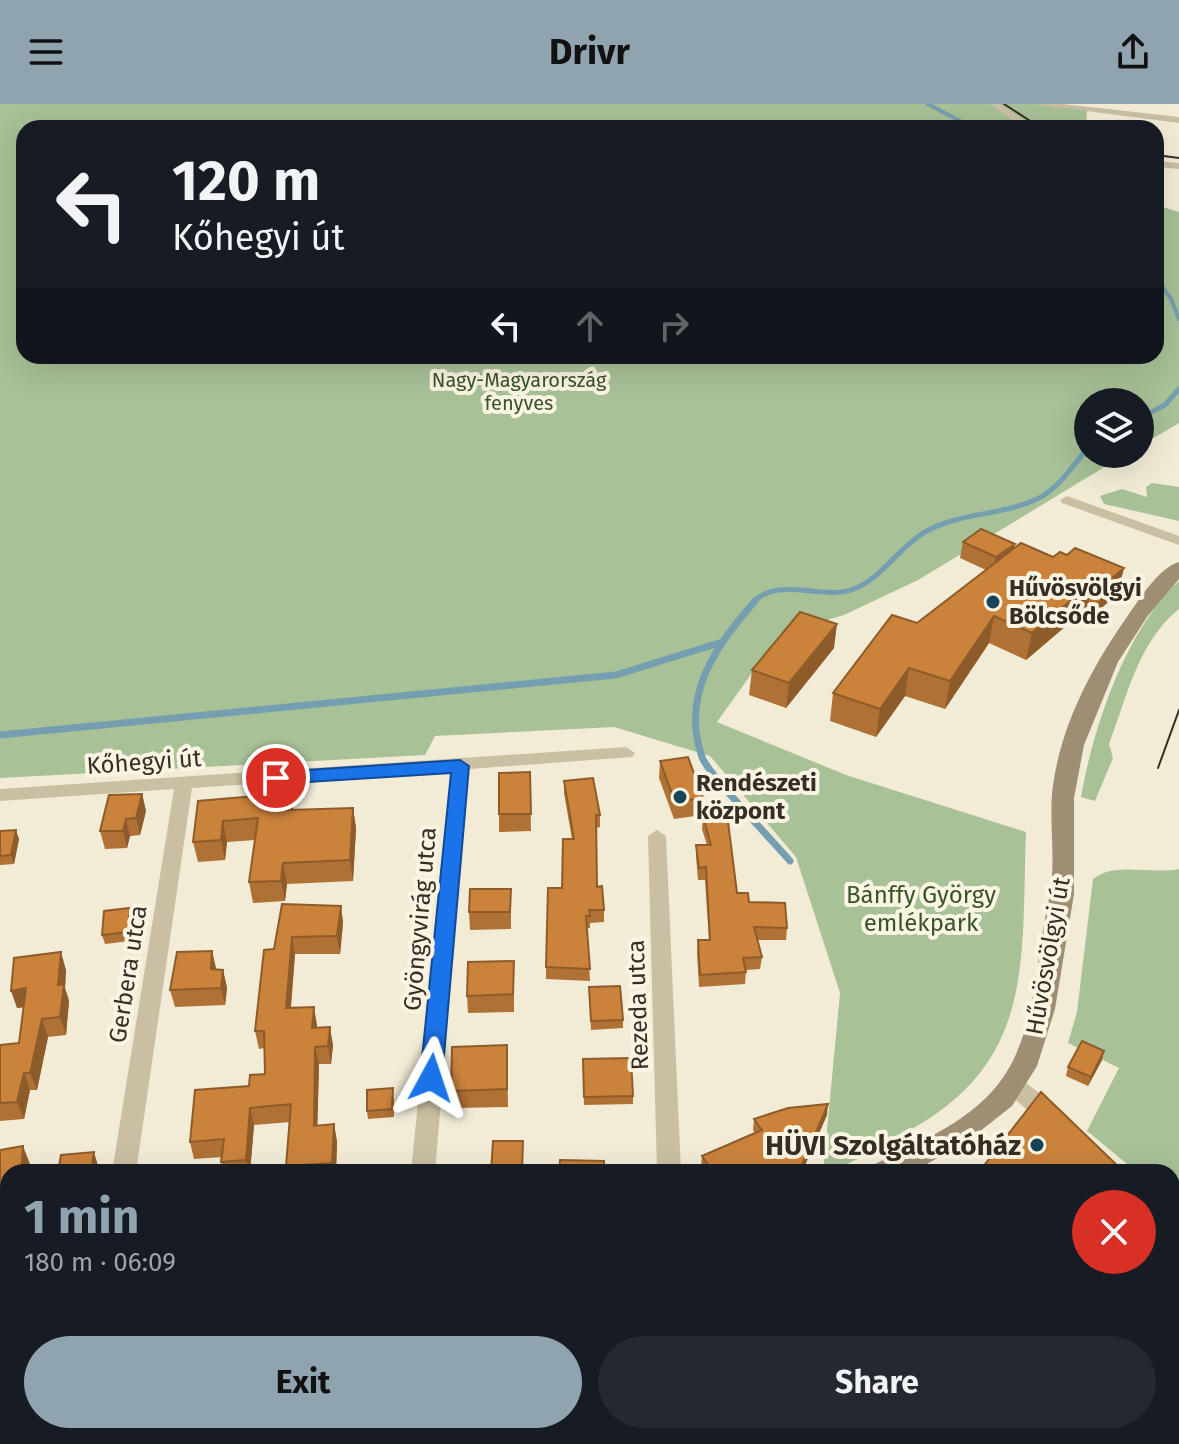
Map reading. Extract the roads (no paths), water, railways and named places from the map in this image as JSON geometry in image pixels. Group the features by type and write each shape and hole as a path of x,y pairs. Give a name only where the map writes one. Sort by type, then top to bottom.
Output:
{"main road":[{"name":"Hűvösvölgyi út","path":"916,1164 983,1114 1013,1085 1033,1045 1046,992 1064,873 1063,797 1072,752 1118,641 1179,568"}],"street":[{"path":"994,104 1019,120"},
{"path":"1038,104 1179,120"},
{"path":"1067,500 1179,541"},
{"name":"Kőhegyi út","path":"0,795 626,753"},
{"name":"Gyöngyvirág utca","path":"424,1164 460,766"},
{"name":"Gerbera utca","path":"125,1164 184,784"},
{"name":"Rezeda utca","path":"657,836 669,1164"},
{"path":"1013,1085 1075,1133"}],"waterway":[{"path":"928,104 958,120"},
{"path":"1164,289 1179,319"},
{"path":"1154,411 1165,405 1179,389"},
{"path":"754,602 763,595 788,589 829,592 854,589 873,578 925,532 952,521 1009,509 1037,499 1052,489 1074,465"},
{"path":"754,602 728,635 706,672 699,692 696,734 707,765 790,861"},
{"path":"0,735 616,675 719,643"}],"tram line":[{"path":"1004,104 1029,120"},
{"path":"1164,156 1179,158"},
{"path":"1158,768 1179,710"}],"place":[{"name":"Hűvösvölgyi Bölcsőde","path":"993,602"},
{"name":"Rendészeti központ","path":"680,797"},
{"name":"HÜVI Szolgáltatóház","path":"1037,1145"}],"park label":[{"name":"Nagy-Magyarország fenyves","path":"519,392"},
{"name":"Bánffy György emlékpark","path":"921,909"}]}
